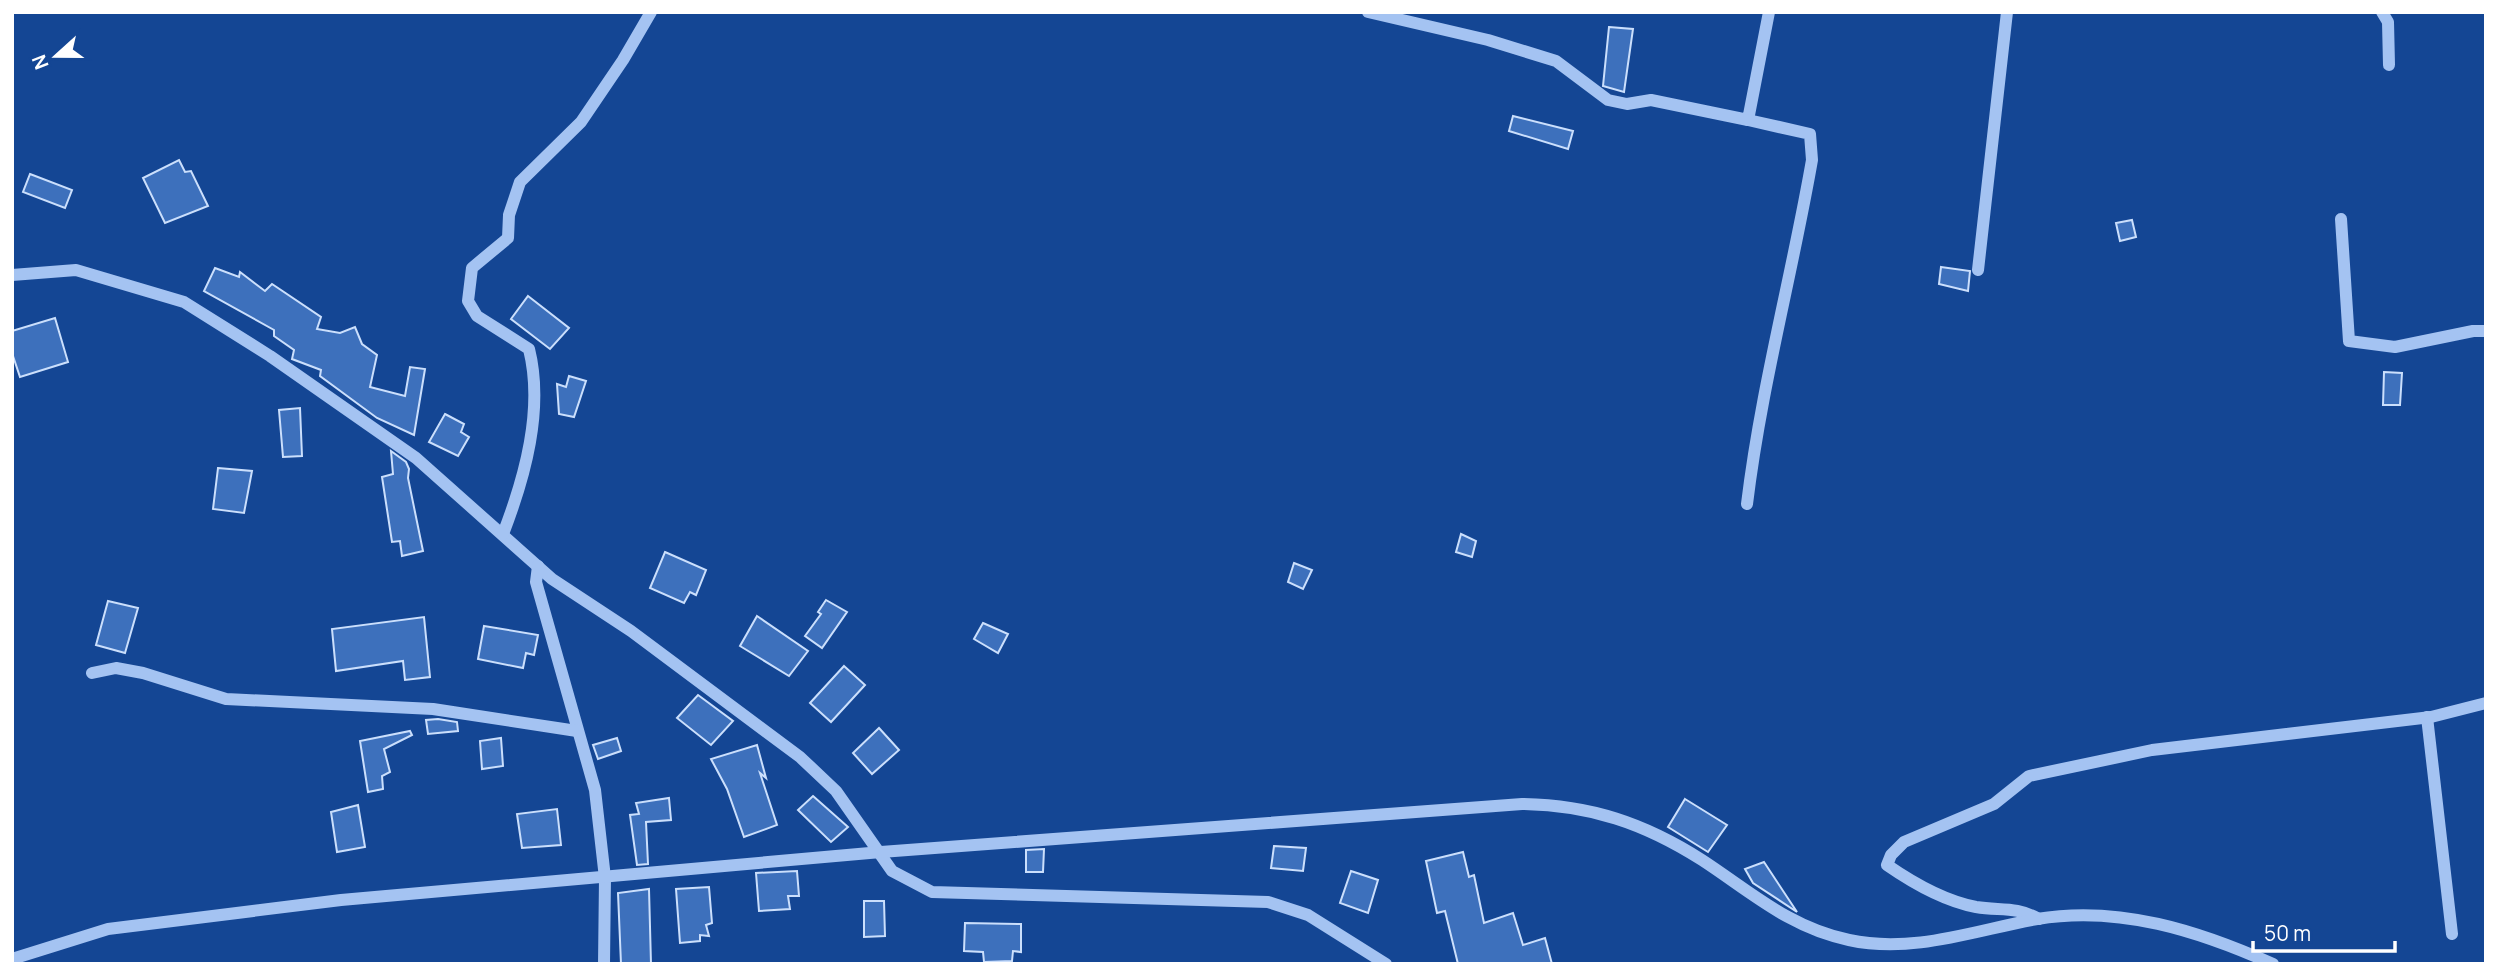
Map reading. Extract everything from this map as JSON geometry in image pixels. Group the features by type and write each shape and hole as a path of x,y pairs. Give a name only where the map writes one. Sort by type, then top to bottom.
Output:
{"street":[{"path":"503,534 517,499 535,410 533,367 529,349 477,316 468,301 472,268 508,238 509,215 520,182 581,122 623,60 651,12"},
{"path":"1368,12 1488,40 1556,61 1608,100 1627,104 1651,100 1810,134 1812,160 1775,354 1754,443 1747,504"},
{"path":"1748,120 1769,12"},
{"path":"1978,270 2007,12"},
{"path":"2382,12 2388,22 2389,65"},
{"path":"2341,219 2349,341 2395,347 2473,331 2486,331"},
{"path":"12,275 76,270 184,302 270,356 415,458 538,566 800,757 836,791 892,871 932,892 1268,902 1308,915 1386,964"},
{"path":"538,566 536,582 595,790 605,878 604,964"},
{"path":"92,673 116,668 143,673 226,699 433,709 577,731"},
{"path":"2039,919 2020,909 1975,907 1915,884 1887,865 1891,855 1904,842 1994,804 2011,786 2029,776 2151,750 2427,717 2486,703"},
{"path":"2427,717 2452,934"},
{"path":"12,959 107,929 341,900 881,852 1449,809 1566,805 1618,817 1660,837 1700,859 1802,927 1851,941 1894,944 1964,937 2039,919 2118,916 2212,937 2273,964"}],"building":[{"path":"1609,27 1633,29 1624,92 1603,86"},
{"path":"1513,116 1573,131 1568,149 1509,131"},
{"path":"179,160 185,172 191,171 208,206 165,223 143,178"},
{"path":"30,174 72,190 65,208 23,192"},
{"path":"2132,220 2136,237 2120,241 2116,223"},
{"path":"1941,267 1970,271 1968,291 1939,284"},
{"path":"215,268 239,277 240,272 265,291 272,284 321,317 317,329 340,333 355,327 362,344 377,355 370,387 405,396 410,367 425,369 414,435 377,418 320,376 321,370 292,359 294,350 274,336 274,330 204,291"},
{"path":"528,296 569,328 550,349 511,319"},
{"path":"55,318 68,362 20,377 12,353 12,331"},
{"path":"2384,372 2402,373 2400,405 2383,405"},
{"path":"569,376 586,381 574,417 559,414 557,384 566,387"},
{"path":"300,408 302,456 283,457 279,410"},
{"path":"445,414 464,424 461,432 469,437 458,456 429,442"},
{"path":"391,451 406,462 409,469 408,478 423,551 402,556 400,541 392,542 382,477 393,474"},
{"path":"218,468 252,471 244,513 213,509"},
{"path":"1461,534 1476,541 1472,557 1456,552"},
{"path":"665,552 706,570 696,595 690,592 684,603 650,588"},
{"path":"1294,563 1312,570 1303,589 1288,582"},
{"path":"826,600 847,612 822,648 805,636 821,614 818,612"},
{"path":"108,601 138,608 125,653 96,645"},
{"path":"757,616 808,651 789,676 740,646"},
{"path":"424,617 430,677 405,680 403,661 336,671 332,629"},
{"path":"983,623 1008,634 998,653 974,639"},
{"path":"484,626 538,635 534,655 526,653 523,668 478,659"},
{"path":"844,666 865,685 831,722 810,703"},
{"path":"698,695 733,721 711,745 677,718"},
{"path":"426,720 457,722 458,731 428,734"},
{"path":"879,728 899,750 872,774 853,753"},
{"path":"410,731 412,735 384,749 390,772 382,776 383,789 368,792 360,741"},
{"path":"501,738 503,766 482,769 480,741"},
{"path":"617,738 621,751 598,759 593,745"},
{"path":"757,745 766,778 760,773 777,825 744,837 727,789 711,759"},
{"path":"813,796 848,827 831,842 798,810"},
{"path":"669,798 671,820 646,822 648,864 637,865 630,815 639,814 636,803"},
{"path":"1685,799 1727,825 1708,852 1668,827"},
{"path":"358,805 365,847 337,852 331,812"},
{"path":"557,809 561,845 522,848 517,814"},
{"path":"1274,846 1306,848 1303,871 1271,868"},
{"path":"1044,849 1043,872 1026,872 1026,850"},
{"path":"1463,852 1469,877 1474,875 1484,923 1513,913 1523,945 1545,938 1552,964 1458,964 1445,911 1437,913 1426,861"},
{"path":"1764,862 1797,912 1753,883 1745,869"},
{"path":"797,871 799,896 788,896 790,909 759,911 756,873"},
{"path":"1351,871 1378,880 1368,913 1340,903"},
{"path":"709,887 712,923 706,925 709,936 700,935 700,941 680,943 676,889"},
{"path":"649,889 651,964 621,964 618,893"},
{"path":"864,901 884,901 885,936 864,937"},
{"path":"965,923 1021,924 1021,952 1013,951 1012,961 984,962 983,952 964,951"}]}
